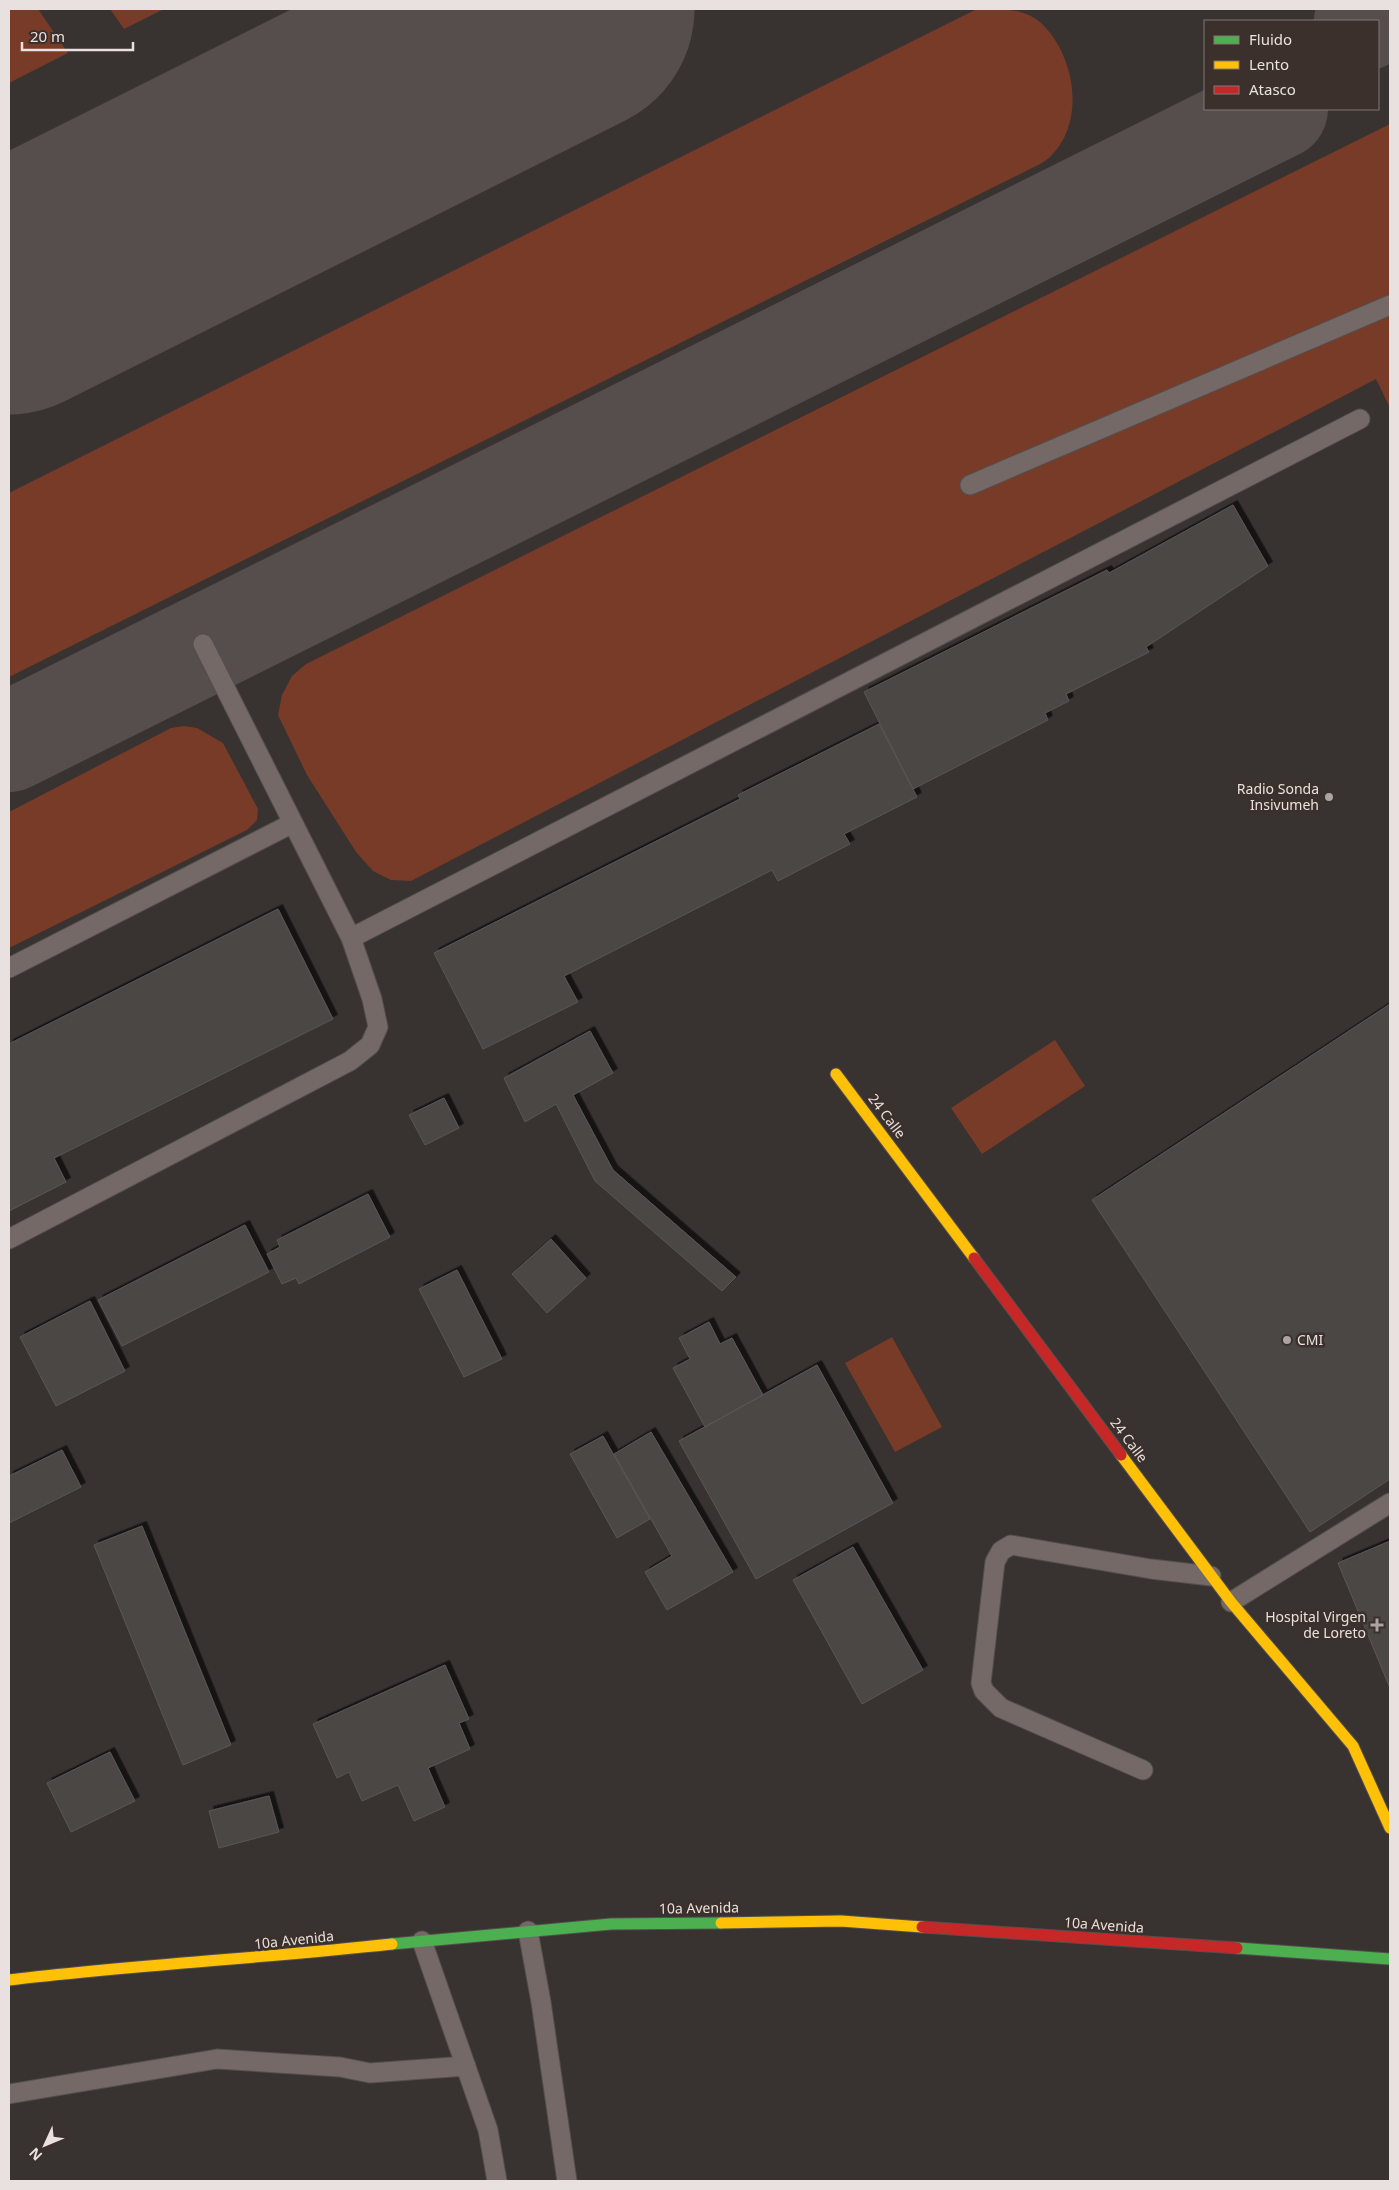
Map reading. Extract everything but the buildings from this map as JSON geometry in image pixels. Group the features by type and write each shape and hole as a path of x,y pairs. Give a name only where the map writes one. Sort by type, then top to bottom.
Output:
{"main road":[{"name":"24 Calle","path":"836,1074 1231,1602 1353,1746 1390,1828"},
{"name":"10a Avenida","path":"9,1980 69,1973 273,1957 611,1924 841,1920 1390,1960"}],"lane":[{"path":"970,485 1390,305"},
{"path":"351,938 1360,419"},
{"path":"9,1239 350,1061 370,1045 378,1027 372,999 351,938 203,644"},
{"path":"9,968 293,823"},
{"path":"1231,1602 1390,1503"},
{"path":"1143,1770 1001,1708 984,1690 981,1683 995,1562 1001,1551 1011,1545 1151,1570 1211,1576"},
{"path":"528,1931 541,2002 566,2181"},
{"path":"422,1941 488,2130 497,2181"},
{"path":"9,2094 217,2059 340,2067 370,2073 466,2066"}],"shaded area":[{"path":"9,9 38,9 68,53 9,83"},
{"path":"110,9 164,9 124,29"},
{"path":"977,9 1018,11 1033,17 1052,36 1062,52 1072,88 1072,107 1069,125 1062,142 1046,161 9,677 9,493"},
{"path":"1390,124 1390,408 1376,379 411,881 391,880 373,871 356,852 307,775 278,715 282,695 292,676 306,664"},
{"path":"184,726 197,728 223,743 258,809 257,820 247,830 9,948 9,812 171,728"},
{"path":"1055,1040 1085,1086 982,1154 951,1108"},
{"path":"892,1337 942,1427 895,1452 845,1363"}],"taxiway":[{"path":"1365,20 1372,9"},
{"path":"9,742 1276,110"}],"runway":[{"path":"9,290 570,9"}],"traffic: fast":[{"path":"392,1944 611,1924 721,1923"},
{"path":"1237,1948 1390,1959"}],"traffic: slow":[{"path":"836,1074 974,1258"},
{"path":"1121,1455 1231,1602 1353,1746 1390,1828"},
{"path":"721,1923 841,1921 922,1927"},
{"path":"9,1980 392,1944"}],"traffic: jam":[{"path":"974,1258 1121,1455"},
{"path":"922,1927 1237,1948"}],"place":[{"name":"Radio Sonda Insivumeh","path":"1329,797"},
{"name":"CMI","path":"1287,1340"},
{"name":"Hospital Virgen de Loreto","path":"1377,1625"}]}
